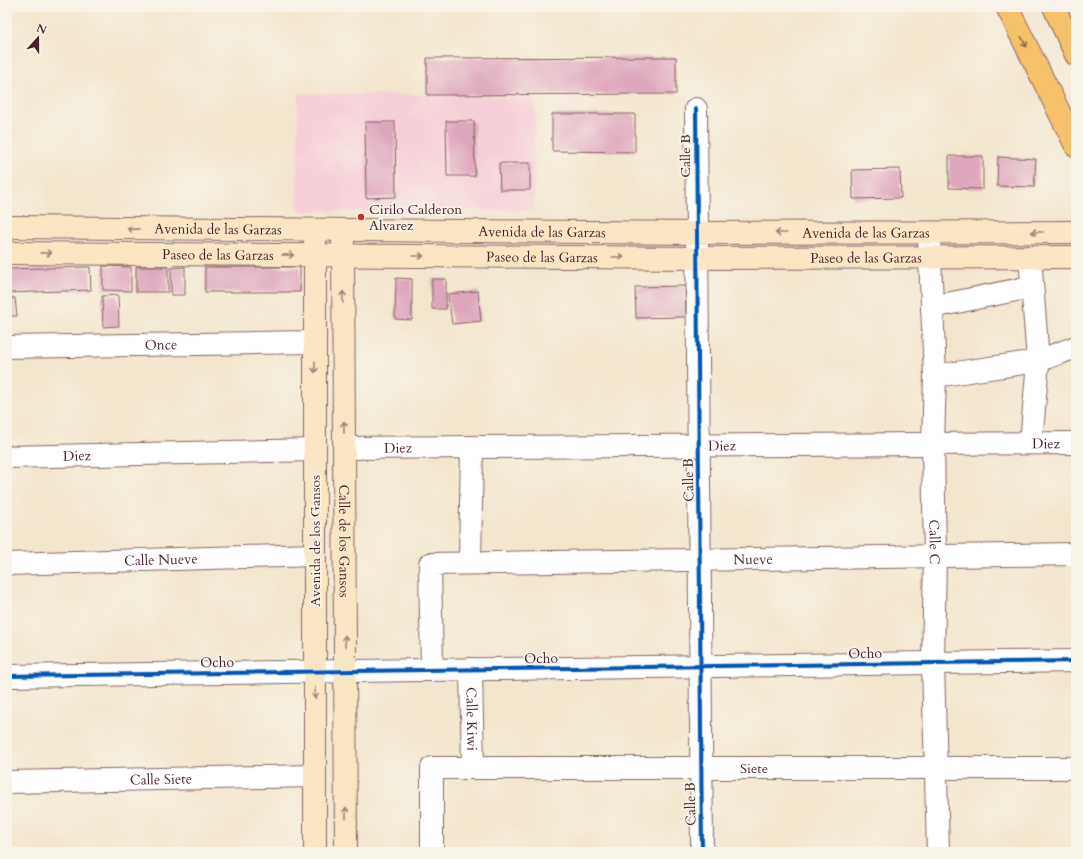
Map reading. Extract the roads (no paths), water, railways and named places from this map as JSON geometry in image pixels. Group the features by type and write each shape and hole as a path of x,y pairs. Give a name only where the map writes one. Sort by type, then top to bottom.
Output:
{"main road":[{"path":"1007,7 1076,146"},
{"path":"1054,7 1076,55"},
{"name":"Avenida de las Garzas","path":"7,227 697,233 1076,232"},
{"name":"Avenida de los Gansos","path":"315,230 315,852"},
{"name":"Calle de los Gansos","path":"343,230 346,852"},
{"name":"Paseo de las Garzas","path":"7,252 697,258 1076,258"}],"street":[{"name":"Calle B","path":"696,109 702,852"},
{"name":"Calle C","path":"928,233 935,376 933,444 935,557 933,663 937,768 938,852"},
{"path":"1030,257 1031,287 1038,361 1031,443"},
{"path":"932,307 1031,287"},
{"name":"Once","path":"7,347 315,342"},
{"path":"935,376 1038,361 1076,347"},
{"name":"Diez","path":"344,448 1076,443"},
{"path":"470,563 472,447"},
{"name":"Diez","path":"7,457 315,450"},
{"name":"Nueve","path":"432,670 430,564 1076,554"},
{"name":"Calle Nueve","path":"7,564 315,555"},
{"name":"Ocho","path":"7,676 1076,661"},
{"name":"Calle Kiwi","path":"471,670 473,768"},
{"name":"Siete","path":"432,852 432,768 1076,768"},
{"name":"Calle Siete","path":"7,782 315,776"}],"place":[{"name":"Cirilo Calderon Alvarez","path":"361,217"}]}
